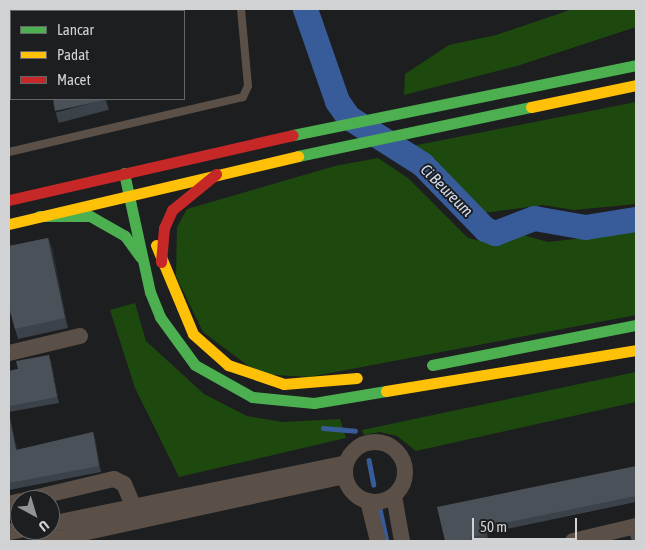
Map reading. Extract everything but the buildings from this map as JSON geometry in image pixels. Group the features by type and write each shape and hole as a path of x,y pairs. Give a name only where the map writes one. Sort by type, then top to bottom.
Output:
{"main road":[{"path":"9,200 324,128 636,65"},
{"path":"9,224 128,194 341,146 636,85"},
{"path":"136,171 146,209"},
{"path":"124,173 142,260 160,317 177,345 215,380 262,399 314,403 636,350"},
{"path":"161,262 164,228 172,210 216,174"},
{"path":"39,216 90,216 110,224 142,260"},
{"path":"151,227 161,262 193,334 228,365 284,384 368,376"},
{"path":"417,368 636,325"}],"street":[{"path":"9,352 80,336"},
{"path":"368,501 394,496 403,483 405,468 400,454 386,443 368,442 352,452 346,469 349,487 368,501 378,541"},
{"path":"60,523 136,513 346,469"},
{"path":"60,492 114,479 124,484 136,513"},
{"path":"394,496 402,541"},
{"path":"46,541 136,513"},
{"path":"573,541 615,536 636,526"}],"lane":[{"path":"9,152 242,97 248,86 242,9"}],"green space":[{"path":"573,9 636,9 636,27 517,66 404,95 405,74 449,45 496,35"},
{"path":"636,102 636,204 574,210 543,205 484,213 471,198 447,183 435,159 412,146"},
{"path":"378,158 408,178 468,238 489,243 523,235 548,242 636,232 636,315 309,377 259,374 203,332 176,276 177,227 187,209 335,166"},
{"path":"135,303 146,341 204,394 247,416 283,422 340,419 346,438 179,477 135,388 110,310"},
{"path":"636,372 636,402 416,451 397,436 380,432 364,435 362,430"}],"waterway":[{"name":"Ci Beureum","path":"305,9 337,101 348,117 422,164 485,229 495,233 534,218 585,227 636,219"},
{"path":"323,428 355,431"},
{"path":"369,460 374,485"},
{"path":"380,509 387,541"}],"traffic: fast":[{"path":"293,135 636,65"},
{"path":"298,156 531,107"},
{"path":"124,173 150,292 160,317 195,365 252,397 314,403 386,391"},
{"path":"39,216 90,216 125,236 140,257"},
{"path":"432,365 636,325"}],"traffic: slow":[{"path":"531,107 636,85"},
{"path":"9,224 298,156"},
{"path":"156,245 193,334 228,365 284,384 357,378"},
{"path":"386,391 636,350"}],"traffic: jam":[{"path":"9,200 293,135"},
{"path":"161,262 164,228 172,210 216,174"}]}
